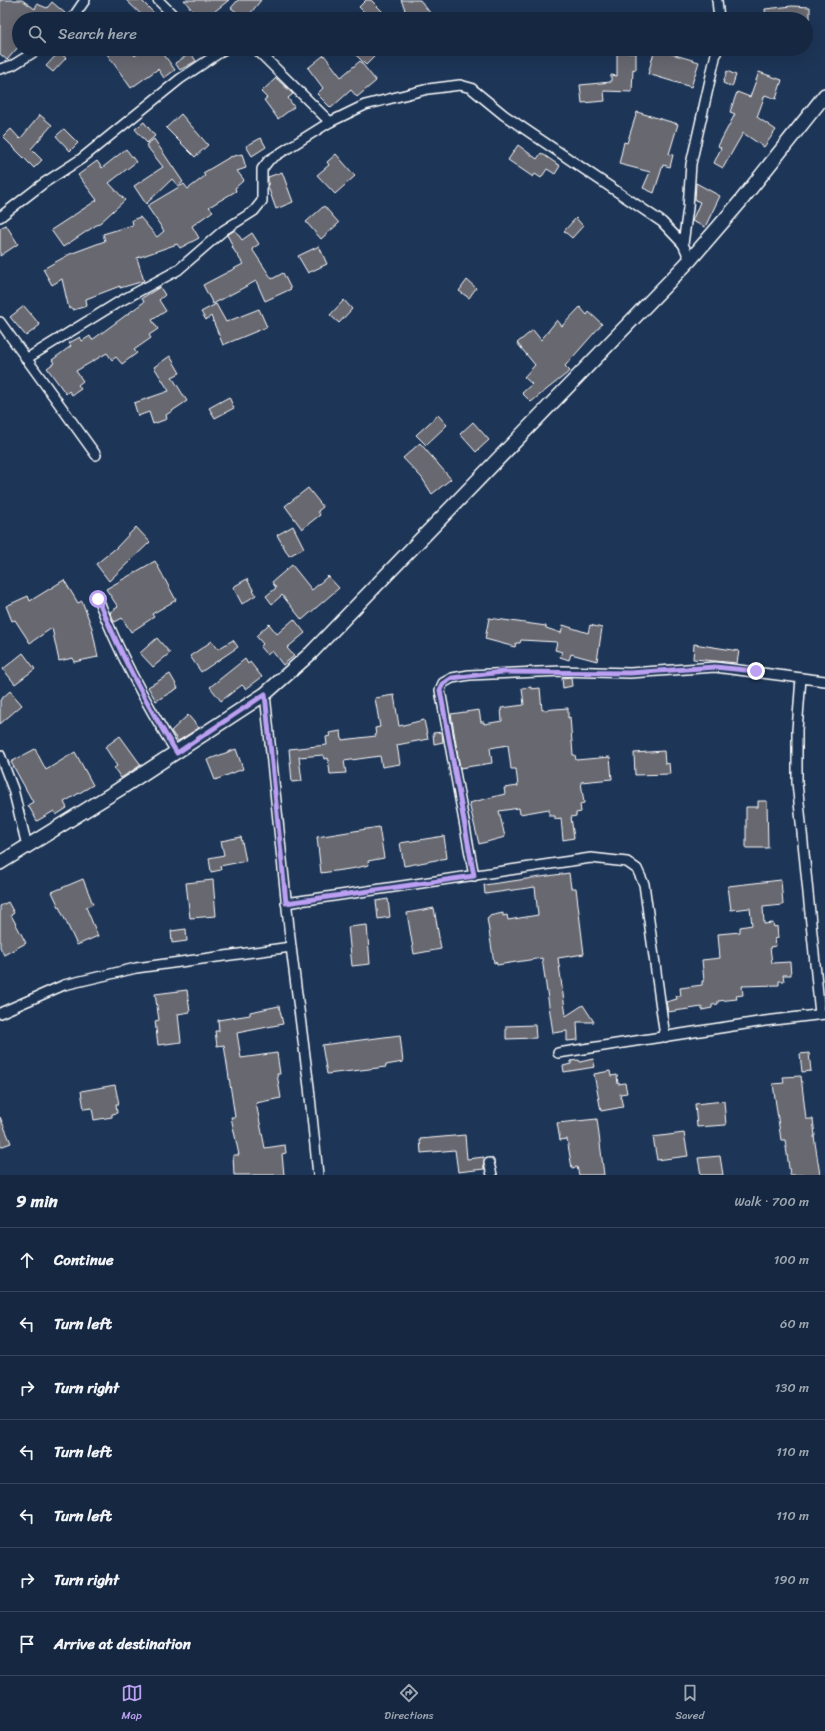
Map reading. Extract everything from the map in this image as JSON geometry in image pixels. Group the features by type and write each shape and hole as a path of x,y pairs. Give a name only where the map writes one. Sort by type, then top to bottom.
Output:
{"street":[{"path":"77,12 85,0"},
{"path":"158,0 170,12"},
{"path":"717,0 718,12"},
{"path":"0,69 13,65 28,56"},
{"path":"0,216 44,183 81,159 180,79 213,56"},
{"path":"263,56 330,122"},
{"path":"683,244 691,164 714,56"},
{"path":"26,359 117,303 178,270 224,230 254,211 262,201 262,169 269,160 330,122 365,105 428,89 460,85 471,88 504,115 662,222 683,244 690,260"},
{"path":"0,863 177,753 265,694 311,653 690,260 740,202 825,95"},
{"path":"0,322 96,456"},
{"path":"98,599 115,642 160,726 177,753"},
{"path":"474,876 440,690 443,684 452,678 502,672 630,673 715,667 756,671 825,681"},
{"path":"558,1053 665,1036 823,1014 797,782 801,678"},
{"path":"265,694 290,947 309,1087 318,1175"},
{"path":"0,755 13,789 27,846"},
{"path":"286,903 591,858 627,862 637,869 644,884 665,1036"},
{"path":"0,1013 64,985 136,968 290,947"},
{"path":"490,1163 492,1175"}],"building":[{"path":"0,0 22,0 35,9 37,4 47,8 52,2 64,12 12,12 12,54 7,60 0,54"},
{"path":"126,0 141,0 153,12 139,12"},
{"path":"184,0 229,0 214,12 193,12"},
{"path":"238,0 261,0 252,12 236,12 231,8"},
{"path":"366,0 371,0 383,12 364,12 359,7"},
{"path":"401,0 420,0 429,12 405,12"},
{"path":"792,6 810,7 810,12 765,12 765,9"},
{"path":"55,56 64,56 66,58 53,72 46,66"},
{"path":"108,56 165,56 175,70 164,78 158,69 131,88"},
{"path":"186,56 193,56 196,61 180,70 175,63"},
{"path":"325,56 341,77 360,61 376,81 357,97 351,90 331,108 317,94 323,88 308,68"},
{"path":"357,56 375,56 366,65"},
{"path":"617,56 636,56 636,70 633,69 632,92 604,91 605,101 582,103 580,85 611,82 611,75 617,76"},
{"path":"653,56 679,56 699,62 691,87 648,74"},
{"path":"727,71 736,75 732,87 723,83"},
{"path":"759,72 782,80 776,99 765,95 757,117 776,130 764,147 743,133 723,168 714,163 721,148 718,146 735,114 730,112 737,92 750,97"},
{"path":"276,78 293,94 288,98 294,107 278,119 264,100 267,98 261,92"},
{"path":"637,112 678,124 669,154 673,155 670,167 663,165 654,193 643,188 650,172 619,164 624,142 627,143"},
{"path":"181,114 208,145 195,157 166,128"},
{"path":"40,115 52,125 31,149 42,160 34,168 3,137 11,129 20,139"},
{"path":"144,122 155,136 147,143 135,129"},
{"path":"64,129 78,143 70,151 56,136"},
{"path":"261,138 266,147 252,156 246,146"},
{"path":"154,139 183,182 178,186 172,179 146,204 134,186 163,167 146,145"},
{"path":"518,145 537,159 541,153 560,166 555,174 547,169 541,178 535,174 533,177 508,160"},
{"path":"126,149 136,162 109,183 125,200 101,222 63,247 51,230 97,200 78,175 97,161 102,168"},
{"path":"242,154 246,168 237,171 244,180 235,188 236,191 209,207 213,211 192,226 199,238 180,248 177,244 137,258 144,281 120,288 120,286 86,299 87,306 73,310 72,308 69,309 62,279 52,285 43,269 70,254 105,241 103,234 133,225 132,220 140,217 157,237 164,231 147,206 184,184 188,189 205,176 203,173 230,157"},
{"path":"336,154 355,176 335,194 317,175 329,165 327,162"},
{"path":"282,172 293,202 276,209 268,187 268,177"},
{"path":"696,183 720,196 705,227 692,221 700,202 695,200"},
{"path":"324,206 339,223 321,239 306,222"},
{"path":"576,218 583,226 572,238 564,231"},
{"path":"6,225 18,244 0,256 0,228"},
{"path":"235,230 242,240 252,233 259,244 252,249 272,279 283,273 291,289 265,301 256,281 213,304 203,285 243,264 232,247 233,246 227,235"},
{"path":"319,246 327,264 308,273 298,256"},
{"path":"467,280 476,288 469,298 459,291"},
{"path":"160,287 165,295 159,300 166,311 152,320 158,329 149,335 151,338 134,350 137,353 122,364 116,357 112,360 107,353 76,371 83,381 78,385 81,389 72,395 69,391 66,394 47,368 54,363 52,360 71,346 69,343 80,337 82,341 90,336 92,340 144,302 142,298"},
{"path":"344,300 352,309 339,323 330,315"},
{"path":"216,304 226,322 259,309 267,327 223,345 211,316 206,320 201,312"},
{"path":"24,306 40,325 26,336 10,317"},
{"path":"580,307 587,315 589,312 602,324 565,366 570,371 531,402 522,393 532,384 524,377 535,365 517,343 533,330 541,340 557,320 562,326"},
{"path":"170,356 180,373 172,377 187,401 166,415 167,419 153,424 149,412 138,416 134,403 169,391 154,367"},
{"path":"229,397 234,408 215,418 209,408"},
{"path":"438,415 447,425 426,445 416,435"},
{"path":"473,422 489,440 476,452 460,434"},
{"path":"420,443 451,479 432,494 422,478 403,458"},
{"path":"308,488 323,507 318,511 320,515 302,529 285,506"},
{"path":"293,526 304,548 289,556 277,535"},
{"path":"136,527 150,542 109,581 96,564 116,548"},
{"path":"155,561 176,600 152,614 154,617 131,632 122,618 115,622 112,618 110,612 118,607 106,589"},
{"path":"292,565 312,590 328,576 339,588 302,620 282,595 272,604 266,596 276,588 272,582"},
{"path":"247,579 256,595 242,604 233,587"},
{"path":"64,580 78,603 82,601 92,628 98,657 74,662 73,658 59,661 52,628 30,643 15,620 12,621 6,606 28,596 30,601"},
{"path":"489,618 546,626 546,628 561,633 563,625 588,633 590,625 602,628 597,661 571,654 569,660 560,657 562,652 555,650 557,642 521,640 520,643 516,643 515,647 485,639"},
{"path":"294,619 305,633 287,648 294,656 283,665 272,651 267,655 260,647 263,644 256,636 269,624 277,634"},
{"path":"157,638 170,653 153,667 140,653"},
{"path":"233,640 238,647 201,672 190,656 212,641 218,649"},
{"path":"694,644 739,651 737,663 693,659"},
{"path":"23,653 35,669 15,684 3,669"},
{"path":"245,659 248,664 250,662 262,677 246,689 242,685 221,701 210,687"},
{"path":"170,674 178,688 156,701 148,687"},
{"path":"571,677 572,686 563,688 562,678"},
{"path":"531,687 531,689 540,688 542,710 568,708 573,755 575,755 576,760 610,757 612,779 581,782 584,803 580,804 581,812 576,813 576,816 571,817 574,838 563,840 561,818 555,819 555,816 549,816 549,809 520,814 519,808 499,811 505,837 479,844 469,803 505,794 504,788 518,786 516,769 511,769 508,745 490,748 492,763 460,768 451,714 479,710 481,722 484,722 484,724 502,721 501,708 524,705 522,688"},
{"path":"10,691 22,705 0,724 0,700"},
{"path":"394,695 399,726 424,720 428,739 397,745 400,764 382,767 380,756 344,761 346,773 330,774 328,758 324,759 323,755 299,757 302,781 292,782 289,749 327,745 326,737 330,736 329,733 341,731 342,740 376,736 375,728 380,727 375,698"},
{"path":"188,715 199,728 178,741 171,731"},
{"path":"442,732 443,742 434,744 433,733"},
{"path":"120,736 141,765 121,778 114,768 117,766 105,747"},
{"path":"35,749 46,770 75,752 93,785 64,802 67,808 56,815 54,811 37,821 28,805 33,802 11,762"},
{"path":"236,749 243,769 215,780 207,760"},
{"path":"664,751 665,764 669,763 670,774 635,775 634,753"},
{"path":"758,801 767,801 768,848 746,848 746,807 758,807"},
{"path":"379,827 384,858 368,861 369,865 321,873 317,837"},
{"path":"444,836 447,858 404,866 400,843"},
{"path":"241,837 246,861 220,866 221,870 211,872 209,858 224,855 221,841"},
{"path":"569,873 571,888 576,888 584,954 558,958 566,1016 583,1005 594,1022 577,1022 578,1040 567,1041 567,1031 553,1033 542,958 497,965 496,962 494,963 487,918 489,918 489,916 503,913 503,916 507,915 508,920 538,915 535,887 485,894 484,885"},
{"path":"83,879 93,904 86,907 98,936 77,945 52,892"},
{"path":"213,880 216,916 190,918 186,883"},
{"path":"781,880 783,905 763,907 764,924 773,923 774,927 777,926 778,938 775,939 776,946 770,947 772,963 790,962 791,975 783,975 784,981 779,981 779,985 742,986 743,995 736,996 737,999 718,1001 718,1004 712,1005 712,1008 702,1010 702,1007 668,1012 666,1002 677,999 676,996 681,996 680,988 702,985 702,981 704,981 702,960 720,958 718,934 740,932 740,927 752,925 750,908 731,910 728,886"},
{"path":"388,899 390,917 378,919 376,901"},
{"path":"8,902 14,913 11,915 26,943 4,955 0,947 0,906"},
{"path":"434,908 441,949 414,954 407,913"},
{"path":"367,925 370,964 352,966 348,927"},
{"path":"186,929 187,941 172,943 171,931"},
{"path":"187,990 190,1012 178,1014 181,1042 158,1045 155,1021 159,1020 155,994"},
{"path":"279,1006 283,1024 237,1033 241,1058 277,1053 280,1074 277,1074 281,1098 256,1103 265,1148 285,1145 286,1153 282,1154 284,1175 234,1175 233,1155 239,1155 231,1117 235,1117 224,1045 217,1046 215,1031 219,1031 218,1020 250,1015 250,1012"},
{"path":"535,1025 536,1038 506,1039 506,1026"},
{"path":"400,1035 403,1062 386,1065 386,1067 327,1074 322,1045"},
{"path":"809,1053 811,1071 802,1072 800,1054"},
{"path":"593,1059 595,1067 564,1072 563,1066 571,1064 571,1061 579,1060 580,1062"},
{"path":"610,1071 611,1076 617,1075 618,1084 625,1083 627,1093 620,1094 623,1107 601,1111 594,1074"},
{"path":"801,1076 806,1119 813,1119 820,1175 790,1175 785,1140 781,1140 773,1084 784,1083 783,1077"},
{"path":"115,1085 119,1104 116,1104 117,1113 112,1114 112,1117 94,1120 92,1108 84,1109 81,1091"},
{"path":"724,1101 726,1125 697,1127 695,1104"},
{"path":"0,1117 11,1143 0,1147"},
{"path":"597,1119 604,1175 579,1175 577,1167 572,1168 567,1139 560,1140 557,1123"},
{"path":"684,1133 688,1156 657,1160 653,1137"},
{"path":"465,1135 467,1159 484,1157 484,1169 458,1172 455,1150 421,1153 420,1139"},
{"path":"720,1156 723,1175 701,1175 698,1158"}],"route":[{"path":"98,599 115,642 160,726 177,753 265,694 286,903 474,876 440,690 443,684 452,678 502,672 562,671 630,673 715,667 756,671"}]}
